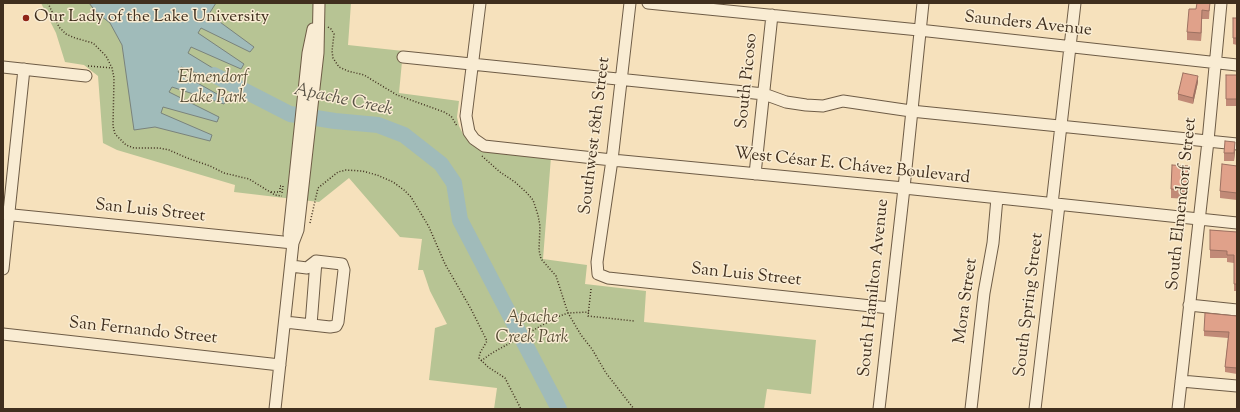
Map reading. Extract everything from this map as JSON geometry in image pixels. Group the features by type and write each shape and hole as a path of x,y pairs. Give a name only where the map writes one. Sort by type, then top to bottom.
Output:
{"street":[{"path":"275,409 293,243 298,230 302,151 309,88 318,53 319,3"},
{"path":"464,131 480,3"},
{"name":"Southwest 18th Street","path":"598,274 597,262 612,160 630,3"},
{"name":"Saunders Avenue","path":"648,3 919,30 1237,65"},
{"name":"South Hamilton Avenue","path":"879,409 923,3"},
{"name":"South Spring Street","path":"1035,409 1056,205 1061,126 1075,3"},
{"name":"South Elmendorf Street","path":"1178,409 1208,141 1221,3"},
{"name":"South Picoso","path":"755,174 772,15"},
{"path":"403,56 764,94 786,102 806,105 823,106 843,101 911,111 1237,144"},
{"path":"3,67 86,76"},
{"path":"3,269 6,214 24,69"},
{"name":"West César E. Chávez Boulevard","path":"464,131 479,143 494,148 904,188 1237,223"},
{"name":"Mora Street","path":"971,409 984,293 993,243 997,198"},
{"name":"San Luis Street","path":"6,214 293,243"},
{"path":"285,322 330,327 336,326 338,322 344,270 342,264 316,261 308,268 291,266"},
{"path":"311,325 316,261"},
{"name":"San Luis Street","path":"598,274 608,278 890,308"},
{"path":"1189,305 1237,310"},
{"name":"San Fernando Street","path":"3,334 280,365"},
{"path":"1181,381 1237,386"}],"path":[{"path":"48,3 59,27 66,34 94,43 106,56 112,68 114,78 113,126 115,134 126,145 134,148 159,148 169,150 224,173 249,180 275,195 286,196"},
{"path":"326,26 330,28 334,34 332,51 333,58 339,68 364,75 397,95 444,112 451,116 456,124 464,131"},
{"path":"479,153 500,172 515,182 533,200 540,226 539,250 541,259 556,276 568,313 581,335 606,373 634,409"},
{"path":"309,224 318,188 338,172 346,170 370,173 393,182 404,190 411,197 429,227 445,264 471,309 487,341 480,353 479,358 505,378 521,409"},
{"path":"269,191 280,192 280,186 283,186 282,196"},
{"path":"591,289 588,316 634,321"},
{"path":"481,361 492,352 557,317 568,313 589,312"}],"green space":[{"name":"Apache Creek Park","path":"41,3 351,3 348,45 403,51 399,93 459,101 457,117 459,126 463,134 472,145 483,149 551,157 543,259 587,265 585,284 646,291 644,322 816,340 811,394 767,389 764,409 494,409 497,388 429,380 435,328 447,324 430,291 423,270 418,270 422,239 400,237 349,178 319,202 234,192 235,185 117,150 103,143 98,76 84,65 65,62 56,33"}],"water":[{"path":"89,3 216,3 209,14 254,47 250,52 201,28 198,33 244,64 241,69 191,47 188,53 234,81 233,84 231,87 181,67 178,72 226,99 224,104 172,87 169,92 219,117 217,122 163,107 161,113 212,135 210,141 155,127 134,130 122,45 110,23 96,12"}],"building":[{"path":"1197,3 1210,3 1209,11 1202,10 1201,33 1187,32 1189,9 1196,9"},
{"path":"1233,18 1237,18 1237,38 1233,38"},
{"path":"1183,73 1198,76 1193,98 1178,94"},
{"path":"1226,75 1237,75 1237,99 1226,99"},
{"path":"1225,141 1235,142 1234,153 1224,153"},
{"path":"1222,164 1237,166 1237,193 1220,191"},
{"path":"1172,165 1188,166 1186,190 1171,189"},
{"path":"1210,230 1237,232 1237,284 1234,284 1234,255 1227,255 1227,251 1210,250"},
{"path":"1205,313 1237,316 1237,368 1225,367 1229,332 1204,331"}],"waterway":[{"name":"Apache Creek","path":"214,75 290,114 335,121 378,125 404,135 441,164 454,183 460,220 559,409"}],"place":[{"name":"Our Lady of the Lake University","path":"26,18"}],"park label":[{"name":"Elmendorf Lake Park","path":"213,89"}]}
